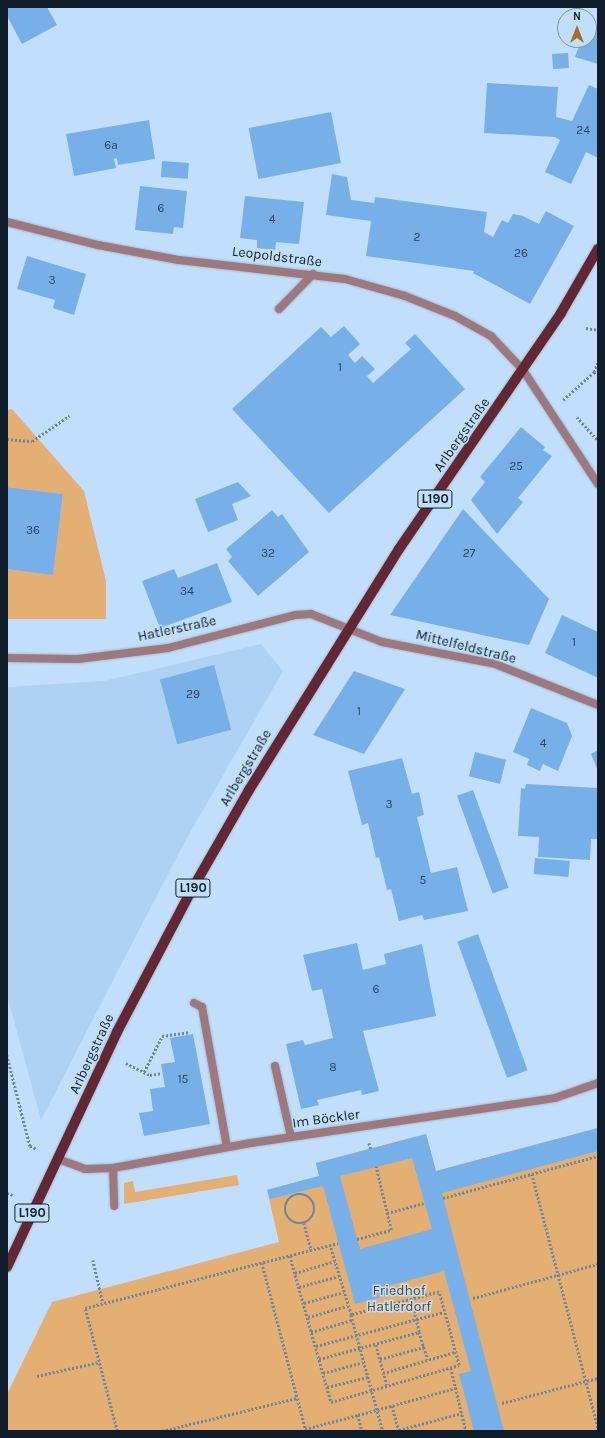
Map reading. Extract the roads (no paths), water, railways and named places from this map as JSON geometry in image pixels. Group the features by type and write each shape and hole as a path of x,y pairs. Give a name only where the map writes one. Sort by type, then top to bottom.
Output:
{"main road":[{"name":"Arlbergstraße","path":"7,1267 117,1032 190,893 249,790 348,628 399,549 561,313 598,249"}],"street":[{"name":"Leopoldstraße","path":"7,222 98,245 179,260 313,274 345,279 379,288 455,316 492,336 523,370"},
{"path":"279,309 313,274"},
{"path":"523,370 598,484"},
{"name":"Hatlerstraße","path":"7,658 78,659 168,648 296,615 321,616 348,628"},
{"name":"Mittelfeldstraße","path":"348,628 382,642 495,664 598,705"},
{"path":"194,1003 202,1007 227,1147"},
{"path":"275,1066 291,1137"},
{"name":"Im Böckler","path":"58,1159 85,1169 113,1168 227,1147 555,1098 598,1083"},
{"path":"113,1168 114,1206"}],"park label":[{"name":"Friedhof Hatlerdorf","path":"399,1300"}]}
